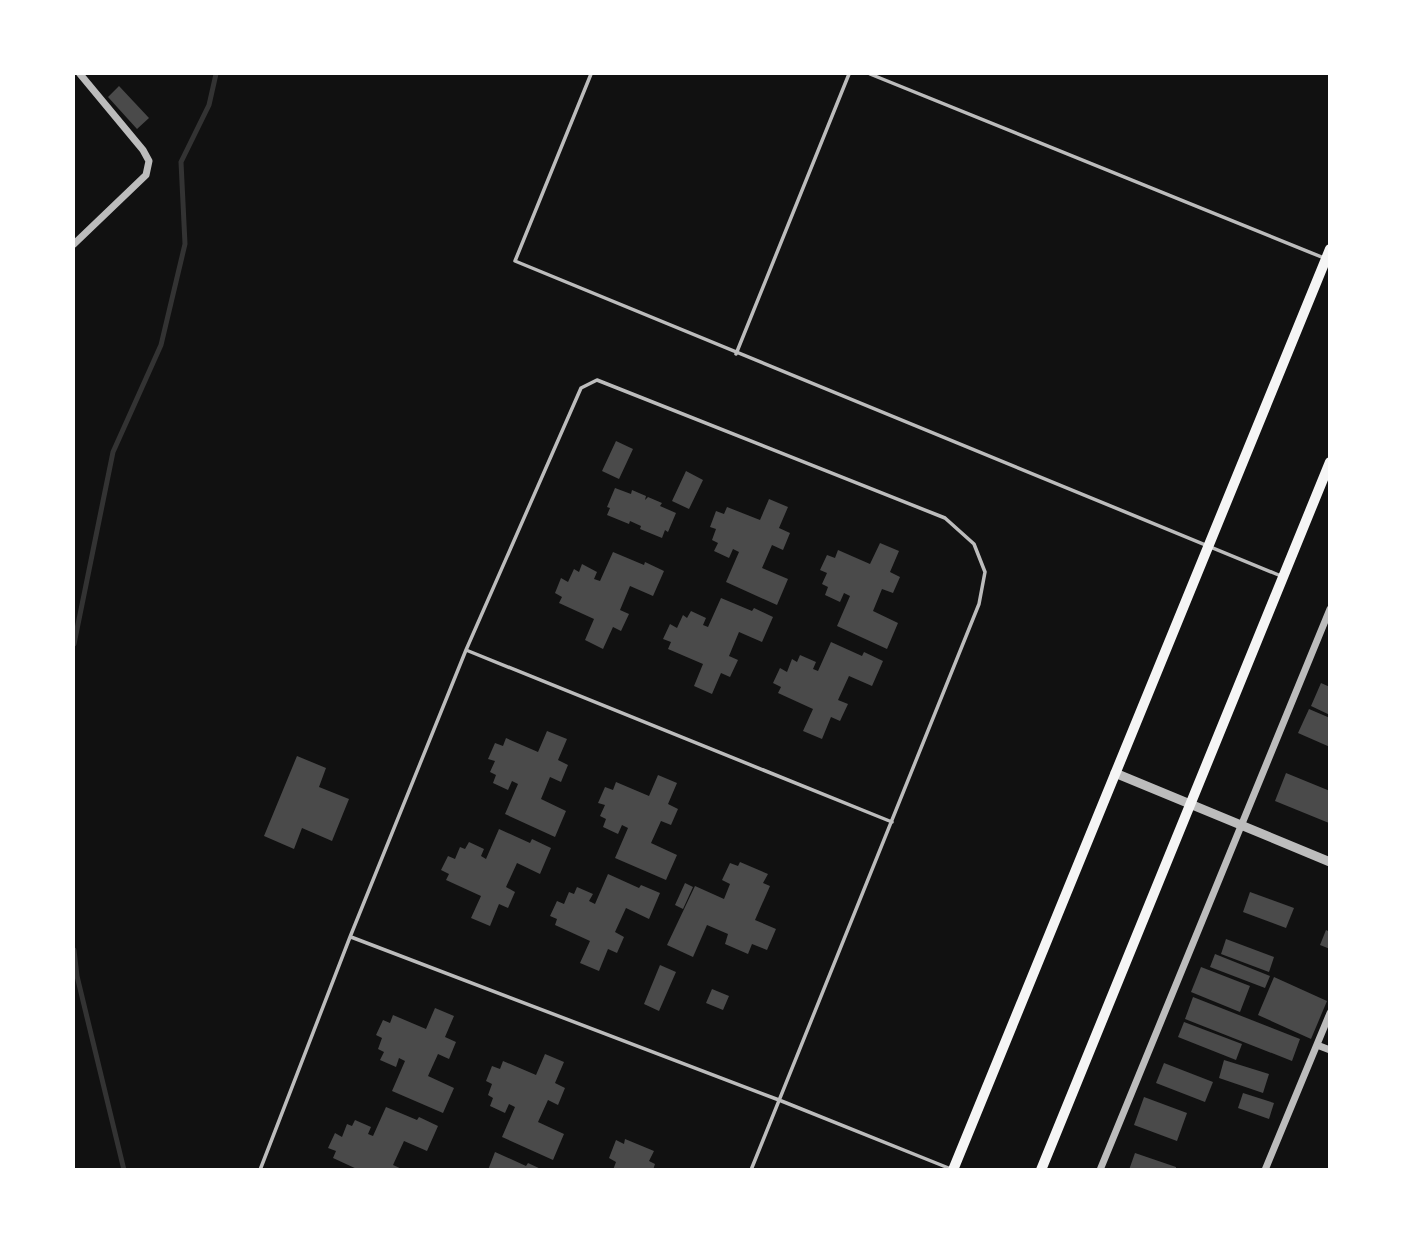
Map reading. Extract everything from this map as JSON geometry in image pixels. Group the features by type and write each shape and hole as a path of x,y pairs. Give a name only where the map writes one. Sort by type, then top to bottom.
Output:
{"main road":[{"path":"953,1170 1328,256"},
{"path":"1041,1170 1329,462"}],"street":[{"path":"74,244 146,175 149,161 143,150 80,74"},
{"path":"1100,1170 1329,609"},
{"path":"1115,773 1329,862"},
{"path":"1265,1170 1329,1013"},
{"path":"1317,1045 1329,1050"}],"lane":[{"path":"591,74 515,261 1282,577"},
{"path":"736,354 849,74"},
{"path":"870,74 1328,256"},
{"path":"260,1170 350,937 466,650 581,388 597,380 945,517 974,544 985,572 979,604 751,1170"},
{"path":"466,650 892,822"},
{"path":"350,937 779,1100 953,1170"}],"building":[{"path":"119,86 149,118 137,129 108,97"},
{"path":"616,441 633,449 619,479 602,471"},
{"path":"686,471 703,480 689,509 672,501"},
{"path":"615,488 631,494 632,490 646,496 645,500 648,497 676,513 668,532 665,530 662,538 640,529 641,526 630,521 629,524 607,515 610,508 607,507"},
{"path":"769,499 788,507 779,528 790,533 783,550 772,545 762,568 788,579 777,605 726,582 739,552 733,549 729,558 714,551 718,543 712,540 716,529 710,527 716,511 724,514 727,507 760,520"},
{"path":"880,543 899,551 890,572 900,577 893,593 882,589 873,611 898,623 887,649 837,626 850,596 844,593 840,602 825,595 828,587 822,584 827,573 820,570 827,555 835,558 838,550 870,564"},
{"path":"613,552 664,571 653,596 630,586 620,610 629,614 621,631 613,627 603,649 585,640 594,619 559,603 562,597 555,593 561,578 568,582 574,569 579,572 582,564 597,572 594,579 600,581"},
{"path":"721,598 773,617 762,642 739,632 729,656 738,660 730,677 721,673 712,694 694,686 703,664 668,649 671,642 663,639 670,624 677,628 683,615 687,618 691,611 706,618 703,625 708,627"},
{"path":"831,642 862,656 864,652 883,661 872,686 849,676 838,700 848,704 840,721 831,717 822,739 803,731 813,709 778,693 781,687 773,683 780,668 787,672 792,659 797,662 800,655 816,662 813,669 818,671"},
{"path":"1321,683 1330,687 1330,715 1311,706"},
{"path":"1309,709 1330,718 1330,747 1298,733"},
{"path":"547,731 567,739 558,760 568,765 561,782 550,777 541,799 566,811 555,837 505,814 518,784 512,781 508,790 493,783 496,775 490,772 495,761 488,759 495,743 503,746 506,738 538,752"},
{"path":"297,756 326,768 319,787 349,799 332,841 302,828 294,849 264,836"},
{"path":"1286,773 1330,791 1329,823 1275,801"},
{"path":"658,775 677,783 668,804 678,809 671,825 661,821 651,843 677,855 666,880 615,858 628,828 622,825 618,834 603,827 606,819 600,816 605,805 598,803 605,787 613,790 616,782 649,796"},
{"path":"499,829 530,843 532,839 551,848 540,874 517,863 506,887 515,892 508,908 499,904 490,926 471,918 481,896 446,880 449,874 441,870 448,856 455,859 460,847 465,849 469,842 484,849 481,856 486,859"},
{"path":"740,862 768,874 763,883 770,886 755,920 776,929 767,950 752,944 748,954 725,944 728,934 707,925 693,957 667,945 695,886 724,899 730,884 722,880 730,863 738,866"},
{"path":"608,874 639,888 641,885 660,893 649,919 626,908 615,932 624,937 617,953 608,949 599,971 580,963 590,941 555,925 557,919 550,916 557,901 564,904 569,892 574,894 577,887 593,894 589,901 595,904"},
{"path":"685,883 693,887 683,909 675,905"},
{"path":"1250,892 1294,908 1286,928 1243,912"},
{"path":"1326,930 1330,932 1330,949 1320,945"},
{"path":"1226,939 1274,957 1269,972 1221,954"},
{"path":"1215,954 1270,976 1265,988 1210,967"},
{"path":"660,965 676,972 659,1011 644,1004"},
{"path":"1201,967 1250,986 1240,1012 1191,992"},
{"path":"1274,977 1327,1001 1311,1039 1258,1015"},
{"path":"712,989 729,996 723,1010 706,1003"},
{"path":"1193,997 1300,1039 1292,1061 1185,1019"},
{"path":"435,1008 454,1016 445,1037 456,1042 449,1059 438,1054 428,1076 454,1088 443,1113 392,1091 405,1061 399,1058 396,1067 380,1060 384,1052 378,1049 382,1038 376,1035 383,1020 390,1023 393,1015 426,1029"},
{"path":"1184,1022 1242,1044 1236,1060 1178,1037"},
{"path":"545,1054 564,1062 555,1083 565,1088 558,1105 548,1100 538,1122 564,1134 553,1160 502,1137 515,1107 509,1104 505,1113 490,1106 493,1098 488,1095 492,1084 486,1081 492,1066 500,1069 503,1061 536,1075"},
{"path":"1224,1060 1269,1074 1263,1093 1219,1078"},
{"path":"1164,1063 1213,1082 1205,1102 1156,1083"},
{"path":"1243,1093 1274,1103 1269,1119 1238,1108"},
{"path":"1144,1097 1187,1113 1177,1141 1134,1125"},
{"path":"386,1107 438,1126 427,1151 404,1141 393,1165 404,1170 359,1170 333,1158 336,1151 328,1148 335,1133 342,1137 347,1124 352,1126 355,1120 371,1127 368,1134 373,1136"},
{"path":"625,1139 654,1151 649,1161 655,1164 653,1170 613,1170 616,1162 609,1158 616,1140 624,1144"},
{"path":"495,1152 526,1166 528,1163 543,1170 488,1170"},
{"path":"1135,1153 1176,1167 1176,1170 1129,1170"}],"waterway":[{"path":"74,644 113,452 161,345 185,244 181,162 209,105 216,74"},
{"path":"74,950 77,976 124,1170"}]}
